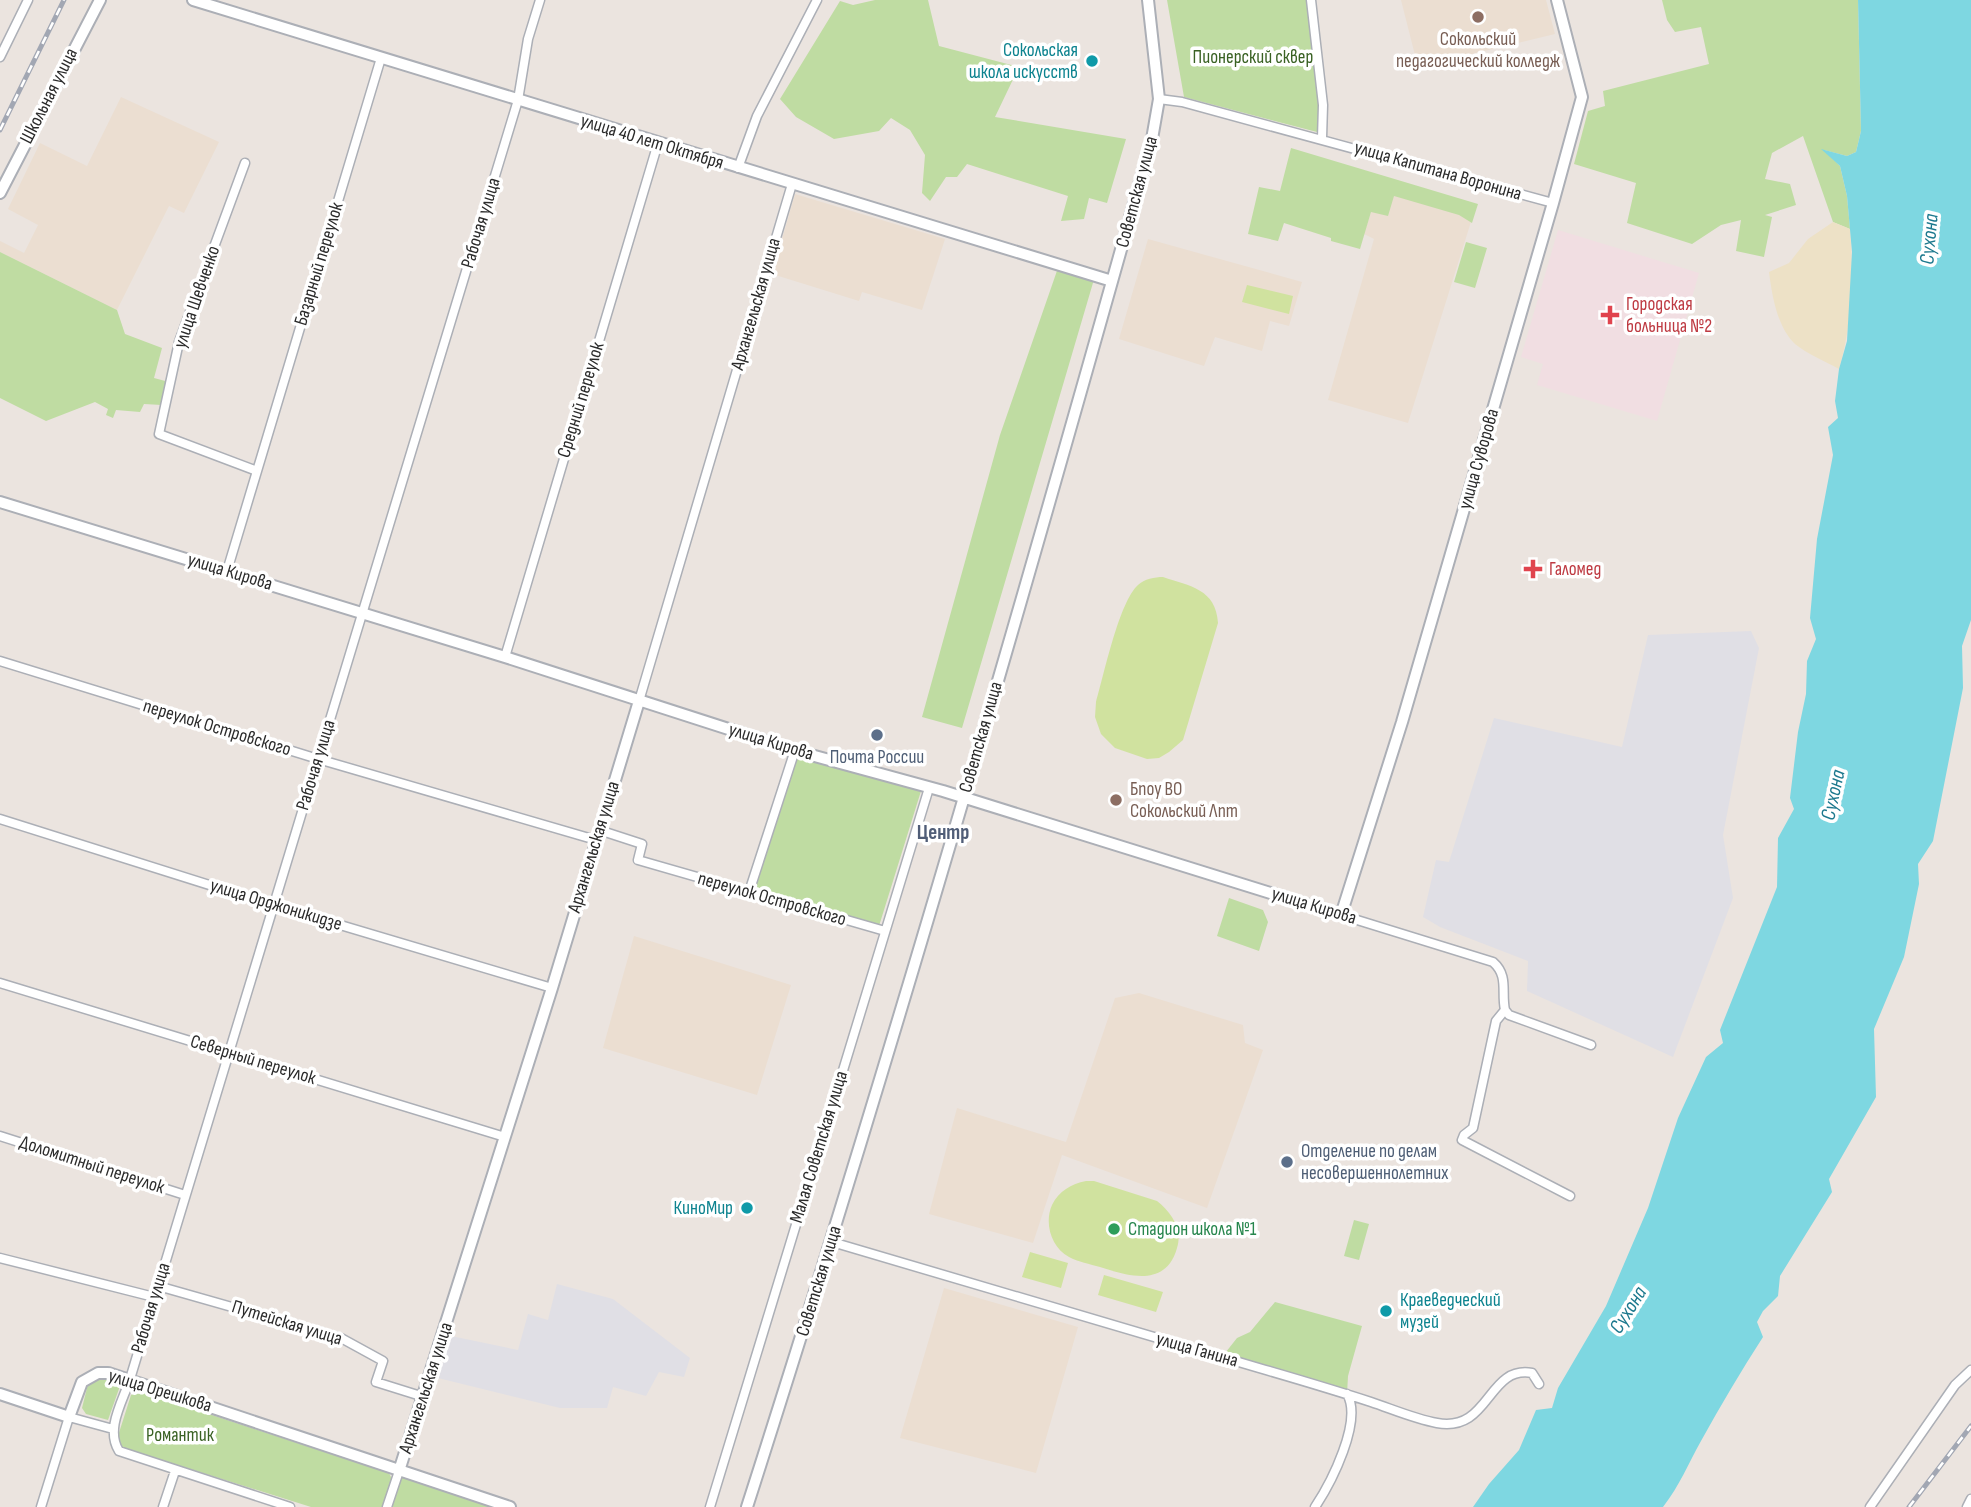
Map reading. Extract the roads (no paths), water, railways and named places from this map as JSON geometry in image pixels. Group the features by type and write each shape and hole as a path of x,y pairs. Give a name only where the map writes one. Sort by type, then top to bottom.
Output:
{"street":[{"path":"0,57 28,0"},
{"name":"Школьная улица","path":"0,193 100,0"},
{"name":"улица 40 лет Октября","path":"193,0 1112,281"},
{"name":"Рабочая улица","path":"113,1429 518,100 528,39 540,0"},
{"path":"738,168 757,116 817,0"},
{"name":"Советская улица","path":"747,1507 832,1242 964,798 1152,139 1159,99 1148,0"},
{"path":"1311,0 1323,105 1322,138"},
{"name":"улица Суворова","path":"1341,915 1402,722 1582,97 1557,0"},
{"name":"Базарный переулок","path":"227,571 381,58"},
{"name":"улица Капитана Воронина","path":"1159,99 1182,102 1322,138 1553,203"},
{"name":"Средний переулок","path":"505,657 658,143"},
{"name":"улица Шевченко","path":"246,163 179,342 159,434 257,471"},
{"name":"Архангельская улица","path":"387,1507 552,988 792,184"},
{"name":"улица Кирова","path":"0,502 505,657 794,750 964,798 1493,962 1500,968 1503,976 1505,1010"},
{"name":"переулок Островского","path":"0,661 318,759 597,836 642,844 638,860 885,931"},
{"path":"749,892 794,750"},
{"name":"Малая Советская улица","path":"710,1507 929,788"},
{"name":"улица Орджоникидзе","path":"0,819 273,905 552,988"},
{"name":"Северный переулок","path":"0,983 505,1138"},
{"path":"1570,1196 1462,1140 1473,1128 1496,1021 1505,1010 1509,1015 1591,1045"},
{"name":"Доломитный переулок","path":"0,1136 185,1195"},
{"name":"улица Ганина","path":"832,1242 1347,1394 1436,1423 1446,1424 1468,1418 1480,1409 1504,1378 1519,1371 1532,1373 1539,1384"},
{"path":"0,1258 155,1297"},
{"name":"Путейская улица","path":"158,1286 341,1338 383,1361 376,1382 424,1397"},
{"path":"1870,1507 1955,1385 1971,1370"},
{"name":"улица Орешкова","path":"69,1418 82,1382 89,1377 108,1373 510,1507"},
{"path":"0,1394 69,1418 113,1429 113,1442 119,1451 288,1507"},
{"path":"1315,1507 1342,1452 1353,1418 1351,1400 1347,1394"},
{"path":"41,1507 69,1418"},
{"path":"163,1507 175,1471"},
{"path":"1967,1507 1971,1500"}],"water":[{"name":"Сухона","path":"1858,0 1971,0 1971,620 1962,646 1963,688 1933,841 1918,864 1919,884 1904,957 1874,1029 1876,1097 1829,1179 1832,1192 1780,1276 1778,1296 1763,1311 1757,1322 1763,1337 1663,1507 1473,1507 1519,1450 1536,1410 1552,1408 1558,1388 1606,1306 1648,1208 1678,1118 1706,1057 1723,1043 1720,1030 1777,887 1778,838 1794,809 1790,798 1798,732 1806,694 1807,661 1816,639 1810,618 1817,539 1833,455 1828,427 1838,418 1835,401 1839,369 1847,341 1852,252 1847,196 1840,166 1821,149 1847,156 1856,152 1861,131"}],"railway":[{"path":"0,130 64,0"},
{"path":"1909,1507 1971,1426"}],"place":[{"name":"Сокольский педагогический колледж","path":"1478,17"},
{"name":"Сокольская школа искусств","path":"1092,61"},
{"name":"Городская больница №2","path":"1610,315"},
{"name":"Галомед","path":"1533,569"},
{"name":"Почта России","path":"877,735"},
{"name":"Бпоу ВО Сокольский Лпт","path":"1116,800"},
{"name":"Отделение по делам несовершеннолетних","path":"1287,1162"},
{"name":"КиноМир","path":"747,1208"},
{"name":"Стадион школа №1","path":"1114,1229"},
{"name":"Краеведческий музей","path":"1386,1311"}],"district":[{"name":"Центр","path":"943,832"}],"park label":[{"name":"Пионерский сквер","path":"1253,57"},
{"name":"Романтик","path":"180,1435"}]}
